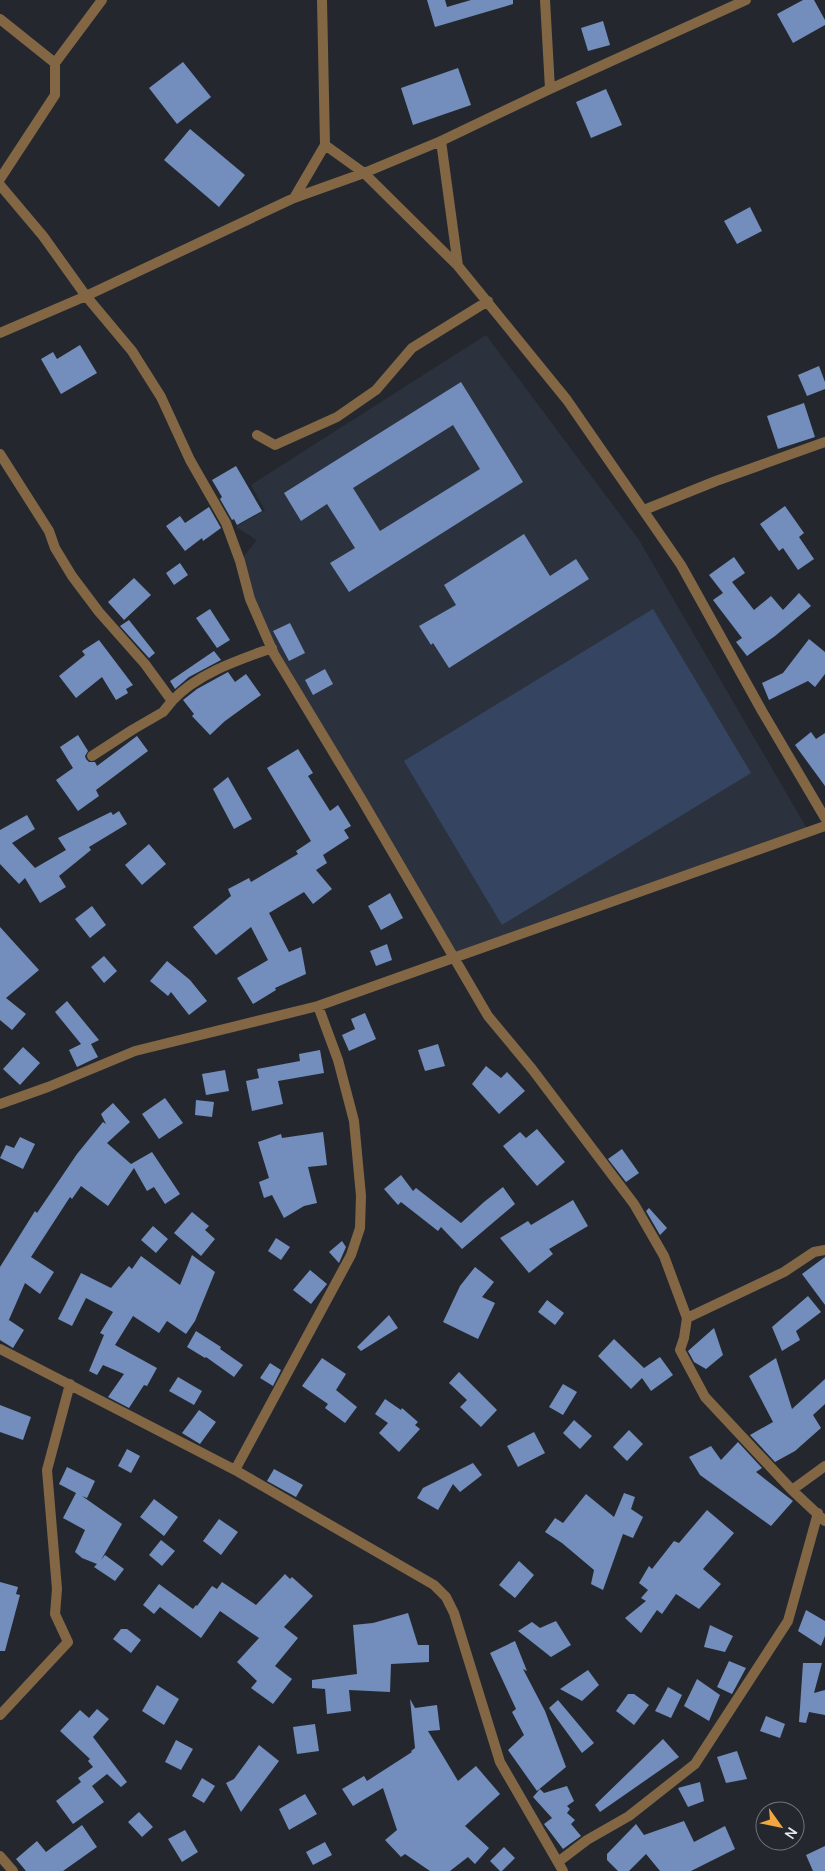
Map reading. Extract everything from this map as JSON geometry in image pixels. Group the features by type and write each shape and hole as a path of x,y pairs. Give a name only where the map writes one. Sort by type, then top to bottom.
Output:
{"street":[{"path":"0,179 55,95 56,63 102,0"},
{"path":"294,198 325,145 322,0"},
{"path":"545,0 550,89"},
{"path":"0,333 86,296 294,198 364,173 441,141 746,0"},
{"path":"0,19 56,63"},
{"path":"441,141 458,266"},
{"path":"325,145 364,173 458,266 567,400 681,565 762,711 825,818"},
{"path":"0,185 44,236 86,296 132,351 161,397 190,460 226,523 240,561 250,598 272,648 488,1016 532,1070 638,1210 664,1256 687,1318 680,1350 705,1397 792,1490 822,1517 788,1621 695,1764 629,1816 587,1840 561,1867 500,1762 454,1612 446,1597 434,1585 235,1470 0,1349"},
{"path":"258,435 274,445 338,416 376,390 412,348 488,301"},
{"path":"644,510 823,444"},
{"path":"0,454 49,530 55,548 72,576 99,612 145,664 172,701"},
{"path":"92,756 163,712 172,701 186,690 222,667 272,648"},
{"path":"0,1104 48,1087 135,1051 318,1006 825,826"},
{"path":"235,1470 346,1263 360,1228 362,1196 354,1121 338,1060 318,1006"},
{"path":"687,1318 784,1272 814,1252 825,1250"},
{"path":"0,1715 68,1642 55,1614 57,1589 47,1470 70,1384"},
{"path":"792,1490 825,1466"},
{"path":"0,1856 12,1871"}],"shaded area":[{"path":"486,335 639,540 809,832 454,959 272,648 240,561 257,540 236,527 265,510 251,485"},
{"path":"653,609 751,773 502,925 404,761"}],"building":[{"path":"427,0 445,0 447,7 471,0 513,0 513,4 435,27"},
{"path":"803,0 814,0 825,20 825,25 793,43 777,14"},
{"path":"603,21 610,45 588,51 581,28"},
{"path":"183,62 211,97 177,124 149,88"},
{"path":"458,68 471,105 413,125 401,88"},
{"path":"606,89 622,125 591,138 576,102"},
{"path":"190,129 245,175 219,207 164,160"},
{"path":"750,207 762,231 737,244 724,221"},
{"path":"80,345 97,373 61,394 41,359 53,352 57,359"},
{"path":"819,366 825,382 825,389 807,396 798,375"},
{"path":"461,382 523,482 349,592 330,563 355,548 327,504 301,521 284,493","holes":["453,425 480,469 380,531 353,488"]},
{"path":"804,403 815,437 778,449 767,416"},
{"path":"236,466 262,511 237,525 220,499 222,497 212,480"},
{"path":"785,506 804,533 799,537 814,559 798,570 783,548 779,551 760,524"},
{"path":"209,507 221,528 203,541 202,538 185,551 166,526 180,516 185,523"},
{"path":"524,534 550,576 576,559 589,579 449,668 433,643 431,645 419,626 456,605 444,585"},
{"path":"734,557 745,573 732,582 754,610 771,596 783,610 799,593 811,606 747,656 736,642 742,638 713,600 723,593 709,575"},
{"path":"180,563 188,575 174,585 166,573"},
{"path":"134,578 151,595 124,620 108,602"},
{"path":"210,609 230,640 217,648 196,618"},
{"path":"129,620 155,653 149,658 120,626"},
{"path":"290,623 305,653 289,661 273,631"},
{"path":"809,639 825,652 825,674 815,687 808,681 769,700 762,683 783,673"},
{"path":"99,640 133,685 126,689 128,693 116,700 102,677 76,698 59,676 85,655 82,651"},
{"path":"214,651 221,660 189,677 175,689 170,681"},
{"path":"325,669 333,684 313,695 305,680"},
{"path":"228,672 235,682 246,674 261,695 225,721 210,735 192,716 194,714 183,700 197,689"},
{"path":"811,732 816,739 825,733 825,786 795,745"},
{"path":"78,735 88,751 85,756 86,759 89,762 95,762 97,766 137,736 148,751 96,790 99,796 78,811 56,780 73,768 60,747"},
{"path":"298,749 313,773 308,776 330,811 338,805 351,826 344,830 349,838 323,855 327,863 316,870 332,889 313,904 304,892 269,913 289,952 301,947 306,974 275,988 276,990 253,1004 237,978 268,960 251,927 216,955 193,927 231,896 228,889 249,878 251,882 298,854 296,851 311,841 267,768"},
{"path":"228,777 252,819 234,829 213,789"},
{"path":"119,811 127,824 89,847 91,850 59,876 66,887 40,903 25,878 19,884 0,864 0,830 27,815 35,829 12,843 35,868 66,850 58,838 111,812 113,815"},
{"path":"149,844 166,864 142,885 125,865"},
{"path":"390,893 403,918 381,930 368,906"},
{"path":"92,906 106,925 90,938 75,919"},
{"path":"0,927 39,970 6,998 26,1014 12,1030 0,1020"},
{"path":"387,944 392,960 376,966 370,951"},
{"path":"104,956 117,971 104,983 91,967"},
{"path":"167,961 190,980 207,1001 189,1015 171,992 168,996 150,981"},
{"path":"67,1001 99,1040 91,1044 98,1057 77,1067 69,1050 81,1044 55,1012"},
{"path":"365,1013 376,1039 349,1051 342,1035 355,1029 351,1019"},
{"path":"438,1044 445,1066 425,1071 418,1050"},
{"path":"23,1047 40,1063 20,1085 3,1069"},
{"path":"320,1050 324,1073 278,1081 283,1104 252,1111 246,1081 259,1078 257,1069 300,1061 299,1054"},
{"path":"486,1066 501,1078 507,1072 525,1091 499,1114 472,1084"},
{"path":"225,1070 229,1091 206,1095 202,1074"},
{"path":"165,1098 183,1123 159,1139 142,1114"},
{"path":"196,1100 214,1102 212,1117 195,1115"},
{"path":"113,1103 130,1122 107,1143 131,1164 152,1152 180,1194 165,1204 154,1187 147,1191 134,1168 108,1206 81,1186 72,1199 70,1197 31,1257 54,1272 40,1294 25,1283 8,1322 9,1320 24,1330 13,1348 0,1340 0,1267 35,1211 37,1213 77,1154 103,1122 106,1124 101,1114"},
{"path":"537,1129 565,1162 537,1186 503,1146 520,1132 526,1138"},
{"path":"323,1132 327,1165 308,1167 317,1203 304,1206 284,1218 272,1195 264,1198 259,1182 269,1178 258,1142 281,1134 282,1138"},
{"path":"20,1137 35,1144 23,1169 0,1158 6,1145 14,1148"},
{"path":"622,1149 639,1173 626,1182 608,1159"},
{"path":"401,1175 413,1191 416,1188 461,1223 503,1187 515,1204 462,1249 441,1227 438,1231 401,1202 398,1205 384,1189"},
{"path":"573,1200 588,1226 549,1249 553,1254 529,1273 500,1238 528,1221 531,1225"},
{"path":"649,1208 667,1228 660,1235 646,1211"},
{"path":"192,1212 209,1226 205,1230 215,1239 201,1256 174,1233"},
{"path":"153,1226 168,1239 156,1253 141,1240"},
{"path":"276,1238 290,1247 281,1260 268,1251"},
{"path":"342,1241 346,1247 339,1263 329,1252"},
{"path":"192,1255 215,1272 195,1321 186,1334 167,1321 159,1333 133,1316 115,1345 157,1368 147,1386 144,1385 129,1408 108,1397 124,1374 103,1365 97,1375 89,1371 104,1335 100,1333 113,1312 86,1298 72,1326 58,1319 81,1273 111,1288 129,1266 132,1269 141,1256 180,1285"},
{"path":"825,1257 825,1305 802,1274"},
{"path":"475,1267 494,1282 482,1297 495,1303 478,1339 443,1322 460,1286"},
{"path":"310,1270 327,1284 311,1304 293,1290"},
{"path":"808,1296 821,1312 796,1331 800,1340 782,1351 772,1327"},
{"path":"547,1300 564,1313 555,1325 538,1312"},
{"path":"389,1315 398,1328 361,1351 357,1347"},
{"path":"714,1328 723,1355 706,1369 694,1362 688,1351"},
{"path":"196,1331 221,1347 220,1349 243,1365 234,1377 206,1357 187,1347"},
{"path":"614,1339 644,1368 660,1357 673,1375 651,1391 642,1378 631,1389 598,1356"},
{"path":"322,1358 346,1374 336,1390 357,1407 345,1423 325,1408 328,1404 302,1386"},
{"path":"776,1358 792,1409 825,1379 825,1404 813,1415 821,1428 795,1451 775,1462 750,1435 773,1422 749,1376"},
{"path":"270,1363 281,1370 273,1386 260,1378"},
{"path":"459,1372 497,1410 481,1427 460,1407 467,1400 449,1383"},
{"path":"178,1377 202,1391 194,1405 169,1391"},
{"path":"563,1384 577,1392 563,1415 549,1407"},
{"path":"385,1399 401,1410 402,1408 418,1422 415,1425 420,1429 399,1452 379,1433 388,1423 375,1414"},
{"path":"0,1405 31,1417 23,1440 0,1432"},
{"path":"199,1410 216,1422 200,1444 182,1433"},
{"path":"574,1420 592,1436 580,1449 563,1433"},
{"path":"629,1430 643,1444 627,1461 613,1447"},
{"path":"534,1432 545,1453 518,1467 507,1446"},
{"path":"738,1442 762,1468 756,1472 793,1501 771,1526 700,1475 689,1457 711,1446 721,1460"},
{"path":"127,1449 140,1456 131,1473 118,1466"},
{"path":"473,1463 482,1475 460,1492 453,1484 438,1510 417,1498 423,1488"},
{"path":"67,1467 95,1481 87,1498 82,1496 122,1524 101,1560 105,1555 124,1569 115,1581 94,1567 97,1564 82,1558 75,1552 85,1530 63,1518 76,1493 59,1484"},
{"path":"274,1469 303,1485 296,1497 267,1481"},
{"path":"624,1493 635,1497 631,1509 643,1517 633,1538 623,1534 603,1590 591,1584 594,1570 562,1543 545,1532 555,1518 563,1523 586,1494 614,1517"},
{"path":"154,1499 178,1517 164,1536 140,1517"},
{"path":"707,1510 734,1533 703,1569 721,1584 699,1609 676,1594 662,1614 657,1610 641,1633 625,1618 646,1601 641,1598 648,1590 639,1583 649,1566 652,1569 674,1541 679,1543"},
{"path":"219,1519 238,1532 221,1555 203,1541"},
{"path":"161,1540 175,1551 162,1566 149,1555"},
{"path":"519,1561 534,1575 515,1598 499,1585"},
{"path":"285,1574 290,1579 292,1577 313,1596 284,1627 298,1638 275,1666 292,1679 273,1704 251,1688 257,1681 237,1662 259,1638 220,1611 201,1638 160,1607 154,1614 143,1605 159,1584 193,1609 212,1586 217,1589 222,1582 256,1605"},
{"path":"0,1582 18,1587 16,1594 20,1595 5,1651 0,1651"},
{"path":"806,1610 825,1621 825,1636 821,1646 798,1631"},
{"path":"408,1613 418,1645 429,1645 429,1662 391,1664 390,1692 349,1690 351,1711 327,1714 325,1689 312,1688 312,1680 357,1674 353,1625 373,1623"},
{"path":"556,1621 571,1645 551,1657 518,1631 532,1622 540,1628"},
{"path":"710,1625 733,1636 725,1652 704,1647"},
{"path":"121,1629 127,1629 141,1640 131,1653 113,1639"},
{"path":"515,1641 527,1671 523,1669 545,1711 566,1767 537,1791 508,1750 524,1735 512,1712 516,1709 490,1653"},
{"path":"729,1661 746,1668 732,1694 717,1687"},
{"path":"803,1663 822,1663 814,1693 825,1690 825,1715 809,1712 806,1723 799,1722"},
{"path":"588,1670 599,1685 582,1701 560,1689"},
{"path":"697,1679 720,1695 709,1721 684,1706"},
{"path":"157,1685 179,1699 164,1725 142,1711"},
{"path":"668,1687 682,1695 671,1718 655,1711"},
{"path":"628,1694 634,1694 649,1705 634,1725 616,1711"},
{"path":"410,1699 415,1708 437,1705 440,1730 428,1731 458,1781 476,1766 500,1794 465,1826 489,1848 475,1864 468,1857 450,1871 430,1871 405,1854 401,1857 385,1840 397,1830 383,1788 353,1806 342,1789 364,1776 367,1781 412,1752 415,1748"},
{"path":"558,1700 594,1743 582,1753 549,1708"},
{"path":"97,1709 109,1719 93,1737 127,1782 121,1787 107,1774 92,1786 104,1802 73,1824 56,1801 81,1782 78,1778 93,1767 88,1761 90,1759 60,1731 80,1710 89,1718"},
{"path":"766,1716 785,1724 780,1738 760,1731"},
{"path":"315,1724 319,1751 297,1754 293,1727"},
{"path":"663,1739 679,1757 600,1812 595,1805"},
{"path":"176,1740 193,1749 181,1770 165,1762"},
{"path":"259,1745 279,1761 241,1812 226,1783 234,1779"},
{"path":"737,1751 747,1779 726,1783 717,1757"},
{"path":"202,1778 215,1786 204,1803 192,1796"},
{"path":"700,1782 704,1801 688,1807 678,1788"},
{"path":"567,1786 574,1801 567,1806 570,1809 567,1813 575,1820 571,1824 581,1836 563,1849 544,1824 552,1818 533,1797 540,1789 544,1793"},
{"path":"305,1794 317,1814 289,1830 279,1809"},
{"path":"139,1812 153,1827 142,1837 128,1822"},
{"path":"684,1821 694,1842 725,1826 735,1849 691,1871 660,1871 646,1854 629,1871 618,1871 607,1860 607,1854 636,1824 644,1835"},
{"path":"82,1825 97,1847 63,1871 26,1871 16,1859 37,1841 46,1852"},
{"path":"185,1830 198,1852 182,1862 168,1839"},
{"path":"325,1842 332,1855 313,1865 306,1852"},
{"path":"825,1846 825,1871 813,1871 806,1855"},
{"path":"504,1847 515,1858 500,1871 490,1861"}]}
